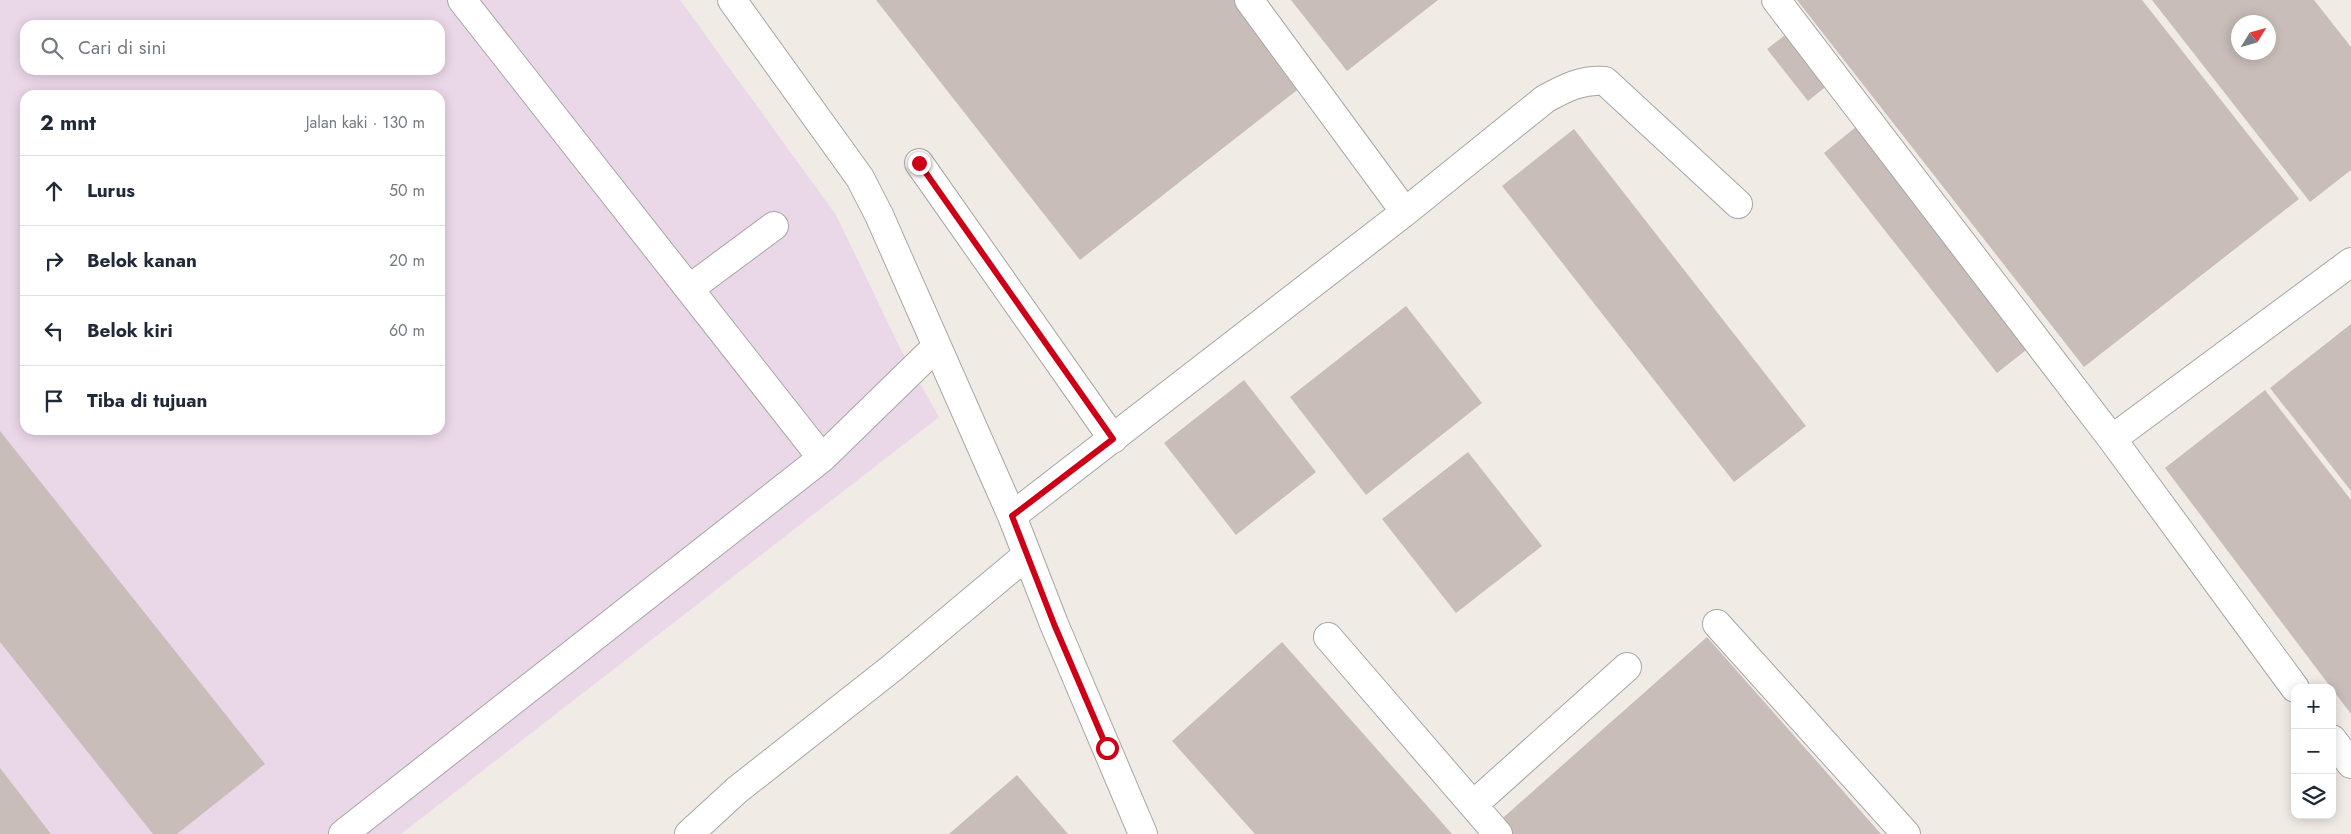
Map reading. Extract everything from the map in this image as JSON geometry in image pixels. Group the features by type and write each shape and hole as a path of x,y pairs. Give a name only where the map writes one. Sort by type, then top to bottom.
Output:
{"lane":[{"path":"462,0 822,458"},
{"path":"732,0 860,178 879,215 1012,516 1054,624 1143,834"},
{"path":"1249,0 1405,212"},
{"path":"1776,0 2112,438 2292,684"},
{"path":"1012,516 1405,212 1545,98 1572,85 1592,80 1605,81 1738,204"},
{"path":"919,163 1113,439"},
{"path":"689,289 774,226"},
{"path":"2112,438 2351,262"},
{"path":"343,834 822,458 936,347"},
{"path":"689,834 737,790 892,668 1028,555"},
{"path":"1717,624 1906,834"},
{"path":"1328,637 1498,834"},
{"path":"1473,805 1627,667"},
{"path":"2336,744 2351,764"}],"shaded area":[{"path":"0,0 680,0 836,215 900,348 939,417 401,834 0,834"}],"building":[{"path":"876,0 1234,0 1301,87 1080,260"},
{"path":"1291,0 1438,0 1347,71"},
{"path":"1797,0 2142,0 2299,199 2084,367"},
{"path":"2152,0 2314,0 2351,47 2351,170 2310,202"},
{"path":"1794,28 1834,80 1808,101 1767,49"},
{"path":"1862,122 2035,343 1997,373 1824,153"},
{"path":"1574,129 1806,426 1734,482 1502,186"},
{"path":"1406,306 1482,403 1366,495 1290,397"},
{"path":"2351,324 2351,491 2270,388"},
{"path":"1244,380 1316,472 1236,535 1164,443"},
{"path":"2265,390 2351,500 2351,714 2336,694 2336,684 2328,684 2165,468"},
{"path":"0,431 265,764 177,834 153,834 0,642"},
{"path":"1468,452 1542,546 1456,613 1382,519"},
{"path":"1707,637 1881,834 1505,834 1496,824"},
{"path":"1282,642 1452,834 1255,834 1172,741"},
{"path":"0,768 51,834 0,834"},
{"path":"1017,775 1068,834 949,834"}],"route":[{"path":"919,163 1113,439 1012,516 1054,624 1107,748"}]}
